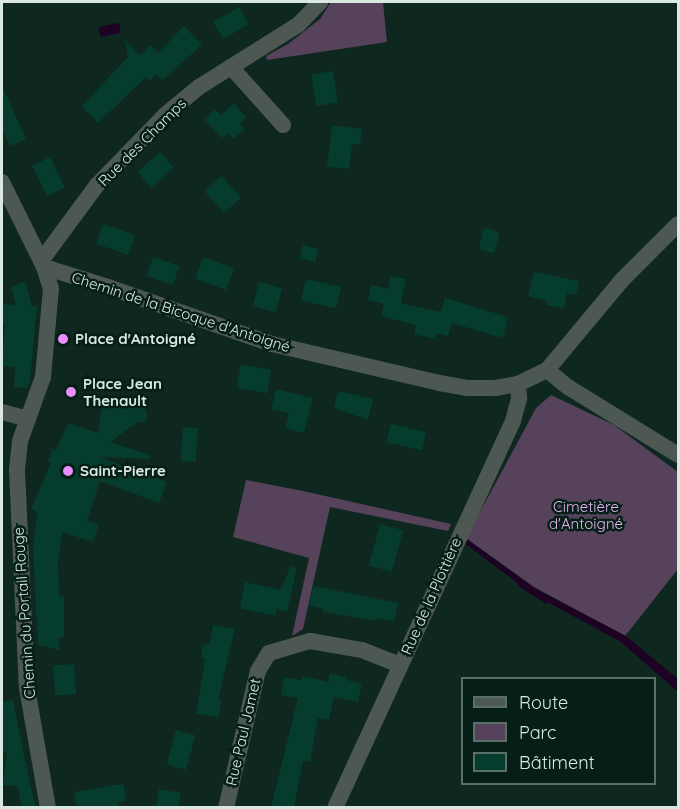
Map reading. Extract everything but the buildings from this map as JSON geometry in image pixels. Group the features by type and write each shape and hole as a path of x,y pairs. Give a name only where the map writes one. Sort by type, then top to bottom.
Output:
{"street":[{"name":"Rue des Champs","path":"42,264 97,185 128,151 199,87 298,25 320,2"},
{"path":"231,67 283,125"},
{"name":"Chemin du Portail Rouge","path":"2,182 42,264 51,288 43,377 20,441 17,470 27,688 48,807"},
{"name":"Chemin de la Bicoque d'Antoigné","path":"42,264 272,344 466,387 495,388 518,384 547,370 622,280 678,224"},
{"path":"547,370 568,387 678,455"},
{"name":"Rue de la Plottière","path":"335,807 513,421 519,398 518,384"},
{"path":"2,412 28,419"},
{"name":"Rue Paul Jamet","path":"226,807 258,671 269,653 310,641 362,650 400,665"}],"green space":[{"path":"331,2 383,2 387,42 267,60 266,56 288,44 320,19"},
{"name":"Cimetière d'Antoigné","path":"551,395 614,425 678,472 678,569 625,636 534,587 466,538 536,408"},
{"path":"246,480 451,524 448,531 330,507 303,629 292,636 309,558 233,537"}],"shaded area":[{"path":"119,23 121,33 100,37 98,27"},
{"path":"465,538 536,589 626,636 678,679 678,692 621,642 529,592 463,542"}],"waterway":[{"path":"520,584 545,600"}],"place":[{"name":"Place d'Antoigné","path":"63,339"},
{"name":"Place Jean Thenault","path":"71,392"},
{"name":"Saint-Pierre","path":"68,471"}]}
